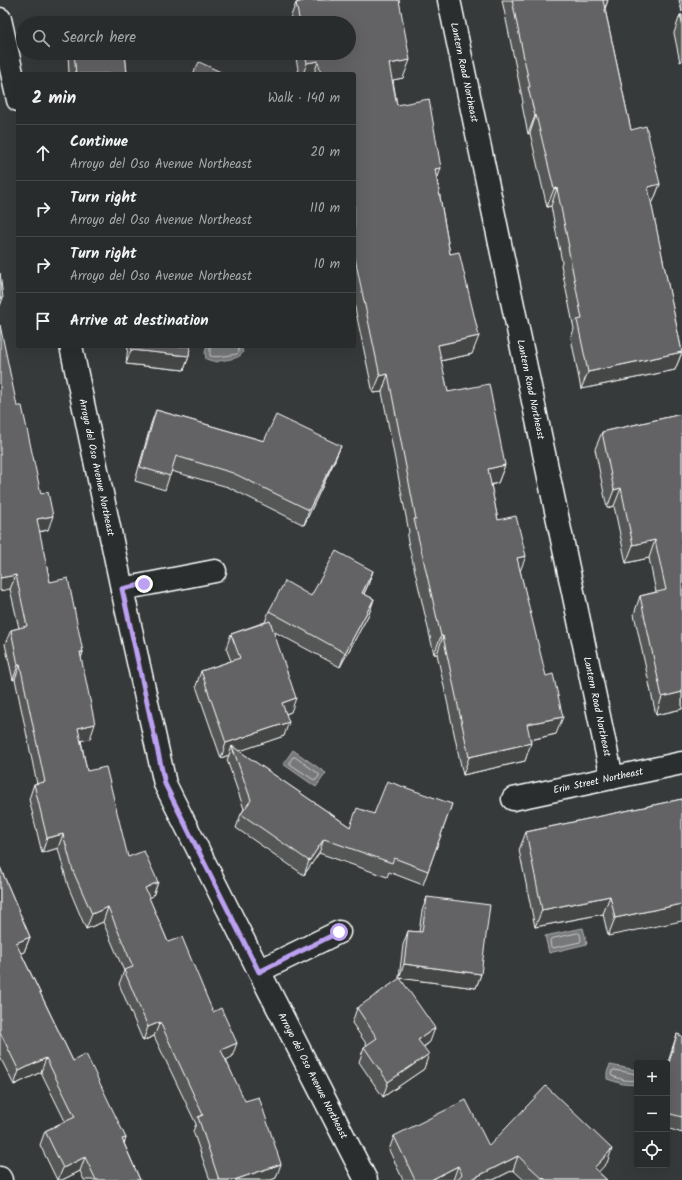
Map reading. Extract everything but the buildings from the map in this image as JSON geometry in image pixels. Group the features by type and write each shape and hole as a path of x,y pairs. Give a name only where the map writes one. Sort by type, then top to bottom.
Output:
{"street":[{"name":"Lantern Road Northeast","path":"449,0 612,778"},
{"path":"0,19 16,91"},
{"name":"Arroyo del Oso Avenue Northeast","path":"71,348 165,784 259,972 366,1180"},
{"path":"122,589 215,571"},
{"name":"Erin Street Northeast","path":"513,798 682,763"},
{"path":"259,972 339,932"}],"water":[{"path":"206,348 241,348 243,352 239,357 216,362 206,359 205,352"},
{"path":"293,750 326,773 316,787 283,764"},
{"path":"583,928 587,944 549,953 545,936"},
{"path":"610,1065 634,1069 634,1085 623,1084 607,1079 607,1072"}],"route":[{"path":"144,584 122,589 165,784 259,972 339,932"}]}
